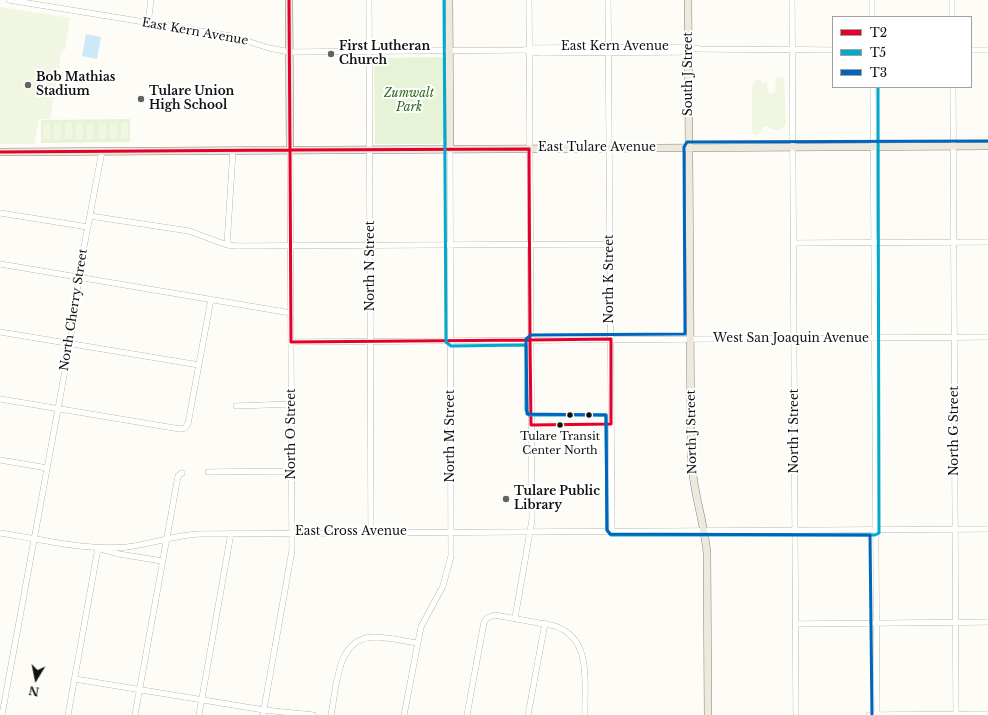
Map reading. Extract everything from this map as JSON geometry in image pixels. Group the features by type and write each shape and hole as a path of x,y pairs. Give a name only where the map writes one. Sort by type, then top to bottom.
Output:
{"main road":[{"path":"289,0 290,150"},
{"path":"449,0 450,148"},
{"name":"South J Street","path":"688,0 689,147"},
{"name":"East Tulare Avenue","path":"0,152 370,150 450,148 529,149 793,146 988,146"},
{"name":"North J Street","path":"689,147 691,466 695,496 705,531 708,574 708,715"}],"street":[{"name":"East Kern Avenue","path":"9,0 236,37 269,48 290,52 832,50"},
{"path":"49,7 50,0"},
{"path":"148,23 151,0"},
{"name":"North N Street","path":"369,0 371,532"},
{"path":"515,618 531,531 529,0"},
{"name":"North K Street","path":"608,0 612,530"},
{"name":"North I Street","path":"792,0 796,715"},
{"path":"872,0 872,16"},
{"path":"952,0 952,16"},
{"path":"972,50 988,50"},
{"path":"873,88 877,715"},
{"name":"North G Street","path":"953,88 956,715"},
{"name":"North M Street","path":"404,715 417,643 424,619 446,579 450,560 452,532 450,148"},
{"path":"227,245 233,150"},
{"name":"North O Street","path":"263,713 291,560 293,533 290,150"},
{"name":"North Cherry Street","path":"2,715 70,343 88,227 102,151"},
{"path":"0,213 88,227"},
{"path":"90,216 189,231 227,245 610,244"},
{"path":"794,243 988,242"},
{"path":"0,264 291,313"},
{"path":"0,399 180,429 185,428 188,424 211,299"},
{"path":"0,332 199,365"},
{"name":"West San Joaquin Avenue","path":"291,342 988,338"},
{"path":"236,406 292,404"},
{"path":"0,460 47,468"},
{"path":"208,472 292,471"},
{"path":"135,715 178,476 182,472"},
{"name":"East Cross Avenue","path":"0,533 98,548 127,547 193,534 232,533 988,529"},
{"path":"199,715 232,533"},
{"path":"68,715 98,548 119,554 162,561"},
{"path":"467,715 484,622 486,618 495,615 545,623 562,628 568,632 580,646 584,659 585,715"},
{"path":"796,624 988,622"},
{"path":"528,715 545,623"},
{"path":"332,715 343,657 352,644 372,637 417,643"},
{"path":"75,679 201,700 263,713 313,715"},
{"path":"869,715 988,714"}],"green space":[{"name":"Bob Mathias Stadium","path":"0,7 70,18 65,50 62,50 50,119 39,119 34,144 0,144"},
{"name":"Zumwalt Park","path":"443,57 444,138 439,144 375,144 374,58"},
{"path":"784,77 786,124 779,131 764,126 758,135 754,135 752,131 752,86 756,80 759,79 763,83 767,82 768,92 771,94 775,92 776,78"},
{"path":"130,119 130,142 41,143 41,120"},
{"path":"43,123 50,123 50,139 43,139"},
{"path":"54,123 61,123 61,139 54,139"},
{"path":"65,123 72,123 72,139 65,139"},
{"path":"76,123 83,123 83,139 76,139"},
{"path":"87,123 94,123 94,139 87,139"},
{"path":"99,123 106,123 106,139 99,139"},
{"path":"110,123 117,123 117,139 110,139"},
{"path":"121,123 128,123 128,139 121,139"}],"water":[{"path":"86,34 101,37 97,59 82,56"}],"transit line":[{"name":"T2","path":"289,0 290,150"},
{"name":"T5","path":"444,0 446,342 451,346 526,345 526,410 529,415 606,415 607,530 611,535 875,535 879,533 878,88"},
{"name":"T3","path":"872,715 870,535 610,534 607,530 606,415 527,414 526,339 531,335 685,334 684,147 687,142 988,141"},
{"name":"T2","path":"290,150 529,149 530,340"},
{"name":"T2","path":"0,152 290,150"},
{"name":"T2","path":"290,150 291,342 530,340"},
{"name":"T2","path":"611,339 611,424 531,425 530,340 611,339"}],"place":[{"name":"First Lutheran Church","path":"331,54"},
{"name":"Bob Mathias Stadium","path":"28,85"},
{"name":"Tulare Union High School","path":"141,99"},
{"name":"Tulare Transit Center North","path":"560,425"},
{"name":"Tulare Public Library","path":"506,499"}]}
